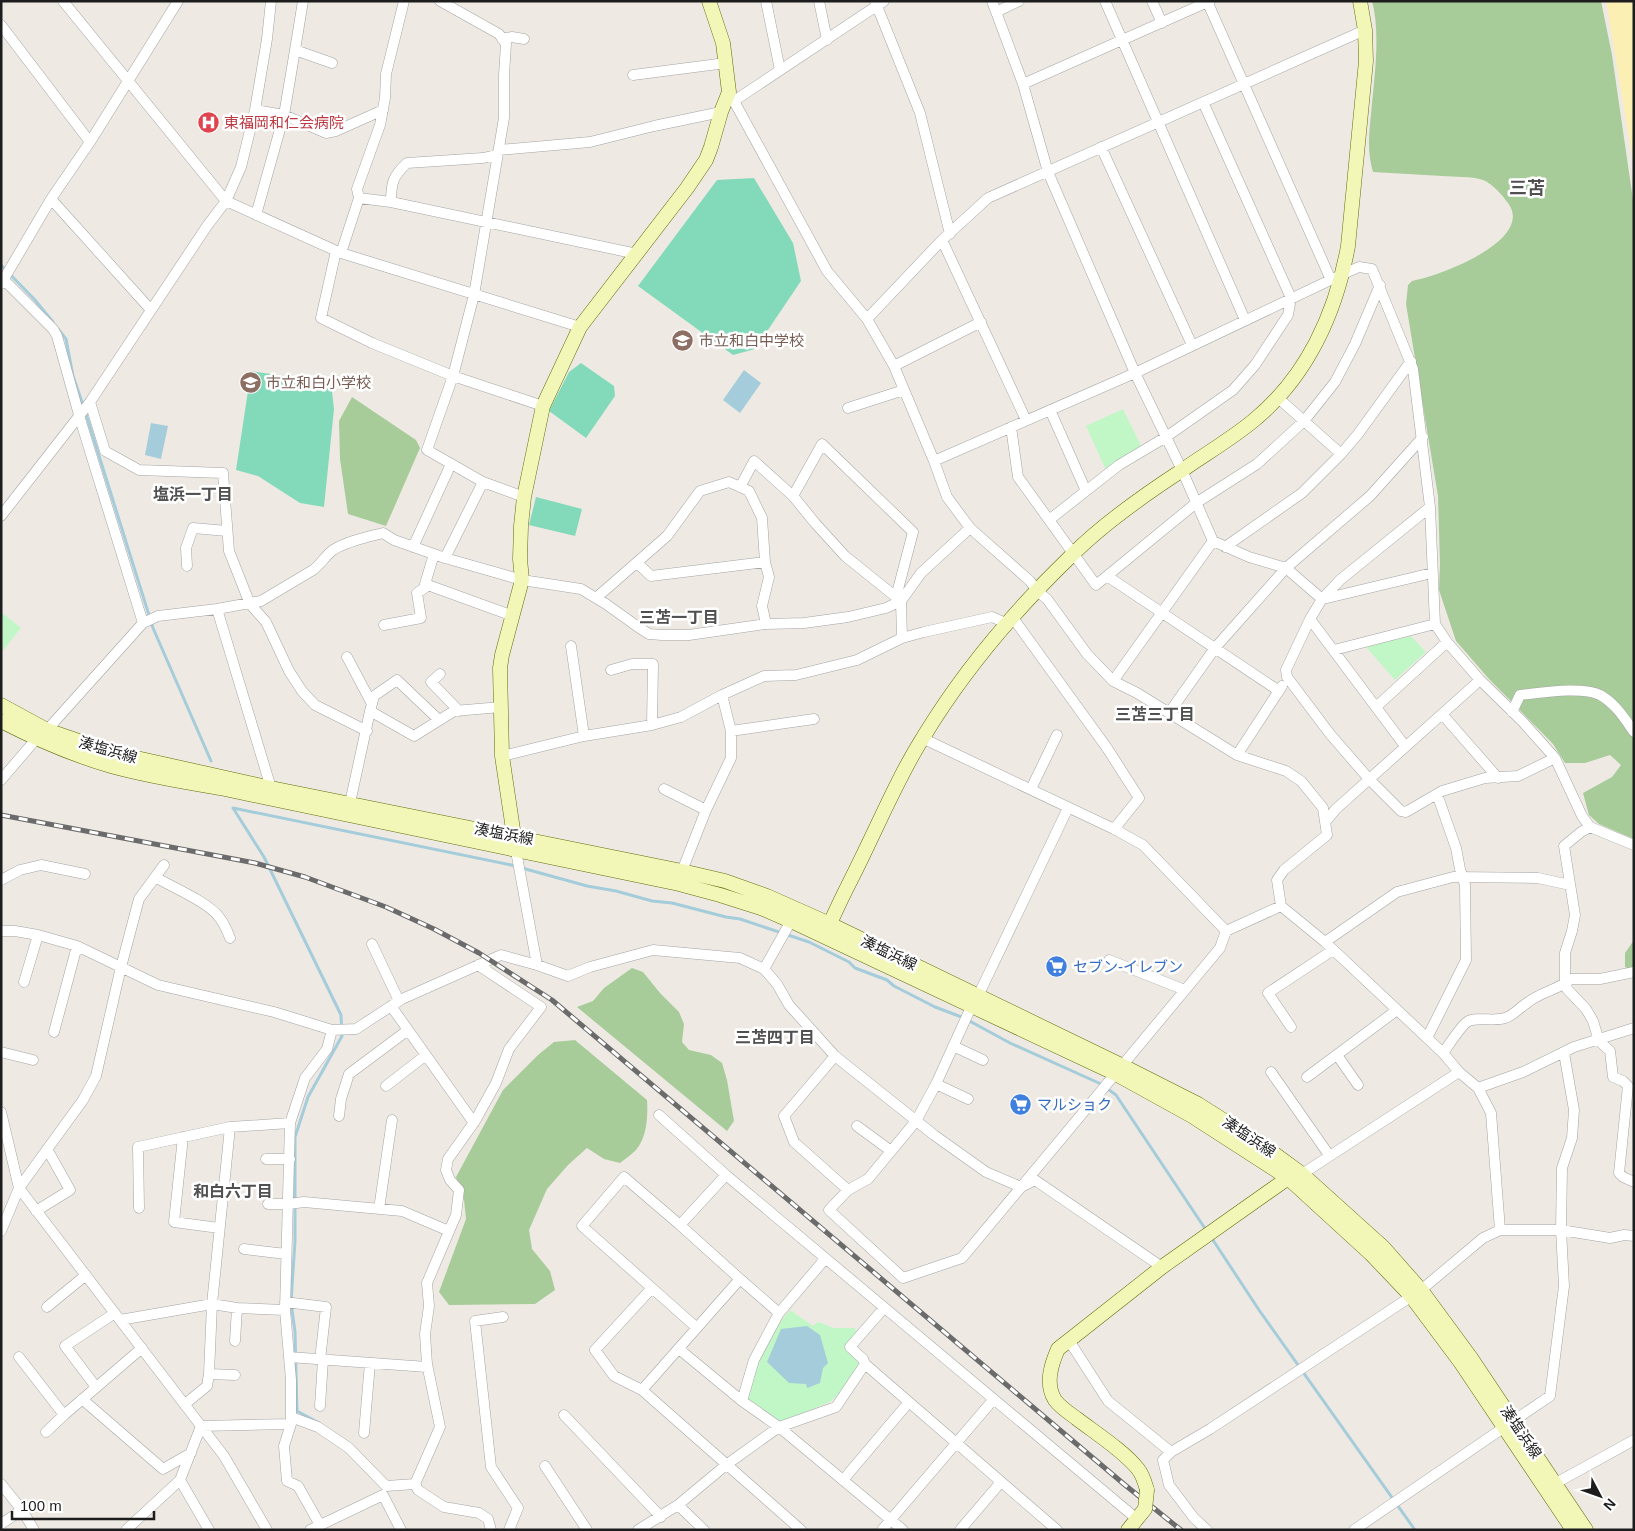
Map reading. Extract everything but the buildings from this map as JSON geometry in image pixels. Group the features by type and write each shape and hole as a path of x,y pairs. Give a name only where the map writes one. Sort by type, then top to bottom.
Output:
{"main road":[{"path":"514,836 502,756 502,655 522,580 521,534 524,497 543,406 580,327 687,188 706,160 712,147 721,112 732,97 723,43 709,1"},
{"path":"828,930 878,823 922,738 960,682 1010,621 1037,590 1074,553 1129,508 1231,438 1255,419 1297,373 1321,333 1333,308 1337,277 1349,237 1366,61 1365,30 1360,1"},
{"name":"湊塩浜線","path":"1,705 42,734 92,760 145,774 679,884 761,908 791,921 828,930"},
{"name":"湊塩浜線","path":"1,720 42,734 114,753 271,788 682,870 725,881 767,896 895,970 975,1000 1120,1070 1198,1104 1261,1144 1302,1174 1383,1247 1416,1293 1461,1363 1556,1483 1586,1530"},
{"name":"湊塩浜線","path":"1120,1070 1288,1178 1416,1293"},
{"path":"1128,1530 1145,1509 1145,1481 1139,1470 1129,1459 1066,1411 1055,1400 1050,1381 1051,1366 1058,1349 1068,1339 1162,1267 1288,1178 1302,1174"},
{"name":"湊塩浜線","path":"1509,1423 1573,1530"}],"street":[{"path":"63,1 226,201 339,252 580,327"},
{"path":"143,623 53,329 3,282 51,199 90,142 178,1"},
{"path":"1,516 90,402 207,226 226,201 241,168 255,110 267,39 271,1"},
{"path":"256,215 284,115 303,1"},
{"path":"404,1 386,74 380,125 357,190 359,198 339,252 321,318 372,344 453,376 543,406"},
{"path":"440,1 499,34 506,44 504,118 474,295 453,376 427,450 483,482 524,497"},
{"path":"766,1 780,70"},
{"path":"819,1 827,40"},
{"path":"992,1 1022,84 1048,172 1135,372 1182,470 1213,541 1249,557 1286,568 1322,599"},
{"path":"996,12 1019,1"},
{"path":"1105,1 1245,320"},
{"path":"1152,1 1162,23"},
{"path":"1022,84 1208,2 1337,277"},
{"path":"1026,420 981,322 946,237 920,113 879,3 827,40 780,70 732,97 827,271 867,319 894,366 947,497 970,528 1030,581 1047,599 1087,654 1113,680 1237,755 1286,771 1301,781 1323,808 1327,835 1284,870 1278,880 1281,906 1325,942 1443,1053 1459,1072 1478,1088 1491,1113 1500,1230"},
{"path":"1,25 90,142"},
{"path":"867,319 946,237 988,198 1244,82 1365,30"},
{"path":"502,39 512,37 524,38"},
{"path":"295,50 332,63"},
{"path":"634,75 726,63"},
{"path":"1049,520 1119,465 1166,437 1233,390 1269,346 1288,315 1291,298 1203,102"},
{"path":"255,110 284,115 326,133 336,131 383,110"},
{"path":"499,150 590,142 721,112"},
{"path":"1101,147 1192,345"},
{"path":"392,202 391,190 395,174 407,163 483,158 496,155 499,150"},
{"path":"359,198 392,202 487,221 637,254"},
{"path":"51,199 151,310"},
{"path":"934,461 1135,372 1359,267 1372,269 1413,369 1423,437 1430,507 1435,624 1447,642 1480,680 1523,722 1555,758 1582,816 1590,827 1634,845"},
{"path":"1011,426 1018,477 1096,585 1196,503 1257,464 1304,421 1335,382 1355,344 1380,285"},
{"path":"894,366 981,322"},
{"path":"1225,547 1302,493 1341,454 1358,434 1411,361"},
{"path":"848,408 904,390"},
{"path":"1277,397 1341,454"},
{"path":"90,402 105,451 139,470 223,473 228,552 250,604 266,622 289,671 302,691 315,705 366,731"},
{"path":"1050,410 1086,491"},
{"path":"1169,713 1215,648 1286,568 1370,496 1423,437"},
{"path":"793,496 822,444 913,532 899,599 902,638"},
{"path":"740,487 754,462 793,496 845,556 899,599"},
{"path":"413,547 450,464"},
{"path":"445,558 483,482"},
{"path":"596,598 667,536 700,491 729,482 749,491 762,518 765,562 769,577 762,606 766,624"},
{"path":"1430,507 1340,580 1322,599 1310,618 1286,670 1288,677 1330,734 1369,780 1401,811 1406,812 1437,794 1485,778 1518,776 1555,758"},
{"path":"187,566 186,548 193,528 227,531"},
{"path":"1,780 143,623 158,616 217,609 261,601 313,570 333,550 383,533 394,540 445,558 522,580 581,589 649,634 688,635 766,624 848,617 886,608 899,599 920,573 970,528"},
{"path":"1113,680 1213,541"},
{"path":"434,554 425,584 513,616"},
{"path":"636,563 652,576 765,562"},
{"path":"1322,599 1432,572"},
{"path":"1107,576 1279,691"},
{"path":"384,625 421,618 417,593 429,585"},
{"path":"217,609 271,788"},
{"path":"502,756 584,736 652,725 681,717 722,695 764,676 796,675 857,660 902,638 992,617 1010,621 1107,748 1139,798 1114,829"},
{"path":"1310,618 1405,746"},
{"path":"1334,650 1435,624"},
{"path":"1376,706 1447,642"},
{"path":"571,646 584,736"},
{"path":"347,658 371,707 414,736 454,711 501,707"},
{"path":"610,670 632,664 653,664 652,725"},
{"path":"440,674 431,682 459,711"},
{"path":"1237,755 1288,677"},
{"path":"350,803 374,696 397,680 439,720"},
{"path":"1326,821 1336,809 1480,680"},
{"path":"1512,712 1520,695 1582,691 1600,695 1618,710 1634,732"},
{"path":"682,870 706,810 731,758 731,731 722,695"},
{"path":"1442,714 1498,778"},
{"path":"731,731 814,719"},
{"path":"1031,789 1057,735"},
{"path":"922,738 1114,829 1142,845 1226,931"},
{"path":"664,789 706,810"},
{"path":"1427,1038 1466,960 1465,885 1456,848 1437,794"},
{"path":"1068,808 936,1084 916,1121 868,1179 848,1190 829,1210 903,1278 962,1258 1220,948 1226,931 1281,906"},
{"path":"1590,827 1564,846 1575,916 1565,953 1566,984 1567,989 1586,1009 1599,1041 1610,1051 1613,1077 1623,1081 1628,1086 1619,1173 1634,1182"},
{"path":"516,851 536,965"},
{"path":"1,880 20,870 42,865 85,874"},
{"path":"1,1231 19,1188 84,1100 96,1076 139,898 164,865"},
{"path":"155,877 208,906 218,915 230,938"},
{"path":"1325,942 1397,892 1453,877 1538,878 1570,884"},
{"path":"764,969 791,921"},
{"path":"1,931 15,931 38,935 77,946 158,985 274,1012 332,1030 356,1029 395,1003 501,956 568,976 590,967 654,950 740,958 764,969 777,984 789,1005 836,1056 916,1121 986,1172 1021,1187 1035,1180 1162,1267"},
{"path":"24,982 38,935"},
{"path":"372,944 395,1003 408,1030 474,1123"},
{"path":"54,1032 77,946"},
{"path":"1291,1027 1268,993 1333,950"},
{"path":"1109,960 1185,990"},
{"path":"478,965 541,1007 509,1049 496,1083 474,1123 448,1159 446,1170 450,1180 459,1190 456,1215 428,1283 430,1306 425,1334 427,1368 440,1427 416,1484 418,1490 444,1507 479,1513 488,1519 491,1530"},
{"path":"1443,1053 1467,1022 1475,1019 1495,1020 1506,1018 1517,1012 1532,999 1566,984 1571,979 1600,979 1634,972"},
{"path":"1307,1077 1397,1010"},
{"path":"1478,1088 1523,1072 1574,1047 1634,1028"},
{"path":"320,1525 298,1486 286,1481 284,1446 291,1421 293,1358 285,1306 286,1254 293,1204 290,1123 305,1078 327,1049 332,1030"},
{"path":"339,1116 341,1099 349,1074 408,1030"},
{"path":"953,1046 983,1060"},
{"path":"1,1052 32,1060"},
{"path":"1354,1530 1550,1396 1564,1286 1561,1230 1562,1168 1572,1138 1574,1110 1564,1053"},
{"path":"386,1086 426,1055"},
{"path":"1337,1055 1358,1085"},
{"path":"836,1056 784,1116 794,1142 848,1190"},
{"path":"1271,1072 1329,1155"},
{"path":"1302,1174 1459,1072"},
{"path":"936,1084 968,1099"},
{"path":"1,1112 4,1141 19,1188 224,1456 267,1530"},
{"path":"659,1116 726,1175 993,1400 1139,1517"},
{"path":"379,1209 392,1120"},
{"path":"139,1208 138,1147 230,1127 290,1123"},
{"path":"857,1126 891,1151"},
{"path":"185,1404 207,1386 209,1374 212,1304 230,1127"},
{"path":"183,1138 174,1222 219,1228"},
{"path":"36,1211 70,1190 47,1149"},
{"path":"266,1160 290,1158"},
{"path":"680,1225 726,1175"},
{"path":"698,1328 582,1226 624,1177 779,1313"},
{"path":"268,1204 402,1211 449,1231"},
{"path":"1207,1530 1194,1518 1169,1485 1163,1460 1172,1452 1416,1293 1484,1238 1500,1230 1561,1230 1610,1238 1624,1235 1634,1236"},
{"path":"244,1249 286,1254"},
{"path":"742,1401 754,1360 779,1313 825,1259"},
{"path":"47,1307 86,1275"},
{"path":"642,1390 740,1279"},
{"path":"652,1288 595,1350 614,1376 642,1390 801,1530"},
{"path":"96,1387 65,1346 118,1316 212,1304 237,1308 326,1307 320,1406"},
{"path":"235,1341 237,1308"},
{"path":"884,1308 850,1347 863,1359 865,1364 1002,1482 1050,1528"},
{"path":"502,1317 475,1321 491,1466 518,1508 509,1530"},
{"path":"1068,1339 1108,1401 1172,1452"},
{"path":"46,1432 142,1348"},
{"path":"679,1349 742,1401 779,1427 903,1530"},
{"path":"19,1357 64,1415"},
{"path":"293,1358 427,1368"},
{"path":"364,1433 370,1363"},
{"path":"638,1530 678,1505 726,1465 779,1427 836,1407 865,1364"},
{"path":"209,1374 236,1374"},
{"path":"82,1399 163,1470 191,1453"},
{"path":"882,1530 993,1400"},
{"path":"843,1480 908,1402"},
{"path":"564,1415 661,1516"},
{"path":"202,1426 291,1421 318,1427 349,1448 386,1486 416,1484"},
{"path":"126,1530 180,1480 202,1426"},
{"path":"1556,1483 1634,1440"},
{"path":"545,1466 586,1530"},
{"path":"180,1480 207,1529"},
{"path":"960,1530 1002,1482"},
{"path":"1,1484 22,1510 34,1530"},
{"path":"310,1530 383,1495 401,1530"},
{"path":"678,1505 704,1530"},
{"path":"1,1524 22,1510"}],"green space":[{"path":"1372,1 1601,1 1612,55 1634,207 1634,839 1599,824 1589,815 1583,793 1612,777 1621,765 1610,755 1585,763 1565,763 1553,744 1489,679 1456,641 1439,590 1438,496 1406,304 1408,285 1412,281 1448,270 1490,248 1502,238 1510,227 1513,215 1503,197 1494,187 1483,180 1468,177 1373,172 1369,150 1376,42 1375,14"},
{"path":"754,178 793,243 801,281 755,349 733,355 638,286 717,180"},
{"path":"581,363 614,386 615,396 586,438 549,411 569,372"},
{"path":"251,371 331,383 334,409 324,507 300,503 258,476 236,470"},
{"path":"352,397 416,440 420,448 386,526 348,514 340,459 339,421"},
{"path":"1123,409 1141,446 1106,470 1086,426"},
{"path":"536,497 582,509 575,536 529,525"},
{"path":"1,612 21,628 1,653"},
{"path":"1411,636 1426,652 1395,680 1366,647"},
{"path":"1634,940 1634,971 1625,967 1625,953"},
{"path":"632,968 643,972 679,1012 684,1024 682,1042 689,1050 711,1055 722,1063 734,1121 727,1131 577,1007 593,1001 604,988"},
{"path":"575,1040 647,1100 645,1133 640,1145 620,1163 604,1159 587,1148 568,1165 547,1189 529,1230 532,1249 550,1271 555,1290 535,1304 449,1305 439,1292 466,1219 464,1200 456,1177 503,1090 554,1042"},
{"path":"790,1310 813,1326 818,1322 834,1328 855,1328 856,1333 844,1347 860,1364 841,1392 830,1402 779,1423 763,1413 748,1399 755,1374 768,1341"}],"sand":[{"path":"1606,1 1634,1 1634,168"}],"water":[{"path":"744,370 761,383 740,413 723,400"},
{"path":"151,423 168,426 161,459 145,455"},
{"path":"807,1326 820,1335 828,1363 823,1368 820,1383 807,1388 806,1384 789,1383 767,1362 781,1329"}],"waterway":[{"path":"1,265 35,300 53,322"},
{"path":"58,329 66,339 73,376 83,405"},
{"path":"85,411 153,628 211,761"},
{"path":"233,808 516,866"},
{"path":"233,808 264,857 341,1015 342,1036 308,1097 295,1137 295,1241 291,1302 295,1332 297,1411 319,1423"},
{"path":"522,868 587,886 740,919 809,942 849,962 855,968 887,980 894,986 935,1007 964,1018 1010,1043 1101,1084 1116,1095 1206,1230"},
{"path":"1211,1237 1259,1310 1415,1530"}],"railway":[{"path":"1,815 255,863 305,877 386,907 434,929 479,953 552,1000 1125,1485 1181,1530"}],"place":[{"name":"東福岡和仁会病院","path":"208,123"},
{"name":"市立和白中学校","path":"683,341"},
{"name":"市立和白小学校","path":"250,383"},
{"name":"セブン-イレブン","path":"1057,967"},
{"name":"マルショク","path":"1021,1105"}],"district":[{"name":"三苫","path":"1527,188"},
{"name":"塩浜一丁目","path":"193,494"},
{"name":"三苫一丁目","path":"679,617"},
{"name":"三苫三丁目","path":"1155,714"},
{"name":"三苫四丁目","path":"775,1037"},
{"name":"和白六丁目","path":"233,1191"}]}
